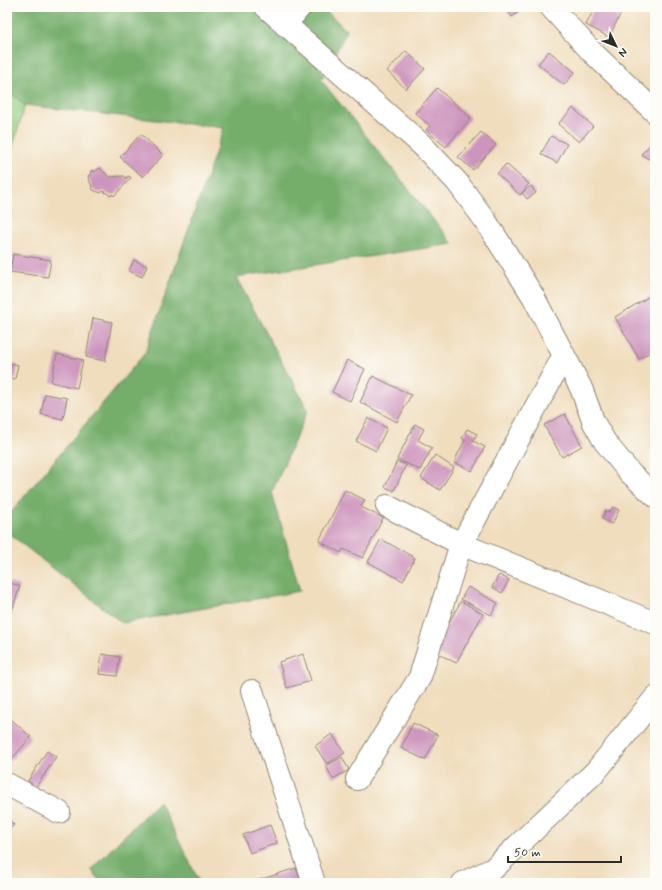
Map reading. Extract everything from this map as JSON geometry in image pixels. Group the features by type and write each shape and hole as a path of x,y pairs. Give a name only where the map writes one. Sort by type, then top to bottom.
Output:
{"street":[{"path":"266,7 421,144 457,182 486,220 525,283 581,388 594,423 605,442 630,473 655,496"},
{"path":"285,24 300,7"},
{"path":"551,7 592,52 655,112"},
{"path":"357,779 420,677 461,544 564,355"},
{"path":"387,506 461,544 655,623"},
{"path":"252,691 314,883"},
{"path":"463,883 493,869 591,777 655,698"},
{"path":"7,784 59,812"}],"green space":[{"path":"7,7 322,7 347,31 321,80 453,244 236,277 308,410 272,492 300,591 122,623 7,532 7,517 145,353 224,128 25,105 7,90"},
{"path":"7,90 25,105 7,167"},
{"path":"159,801 200,883 101,883 91,869"}],"building":[{"path":"505,7 521,7 523,9 512,17"},
{"path":"595,7 624,7 609,37 586,25"},
{"path":"406,51 425,69 406,89 387,71"},
{"path":"549,51 575,72 564,85 538,64"},
{"path":"437,88 471,118 446,147 426,130 430,126 415,113"},
{"path":"573,108 593,126 579,142 558,124"},
{"path":"481,132 496,145 473,170 458,157"},
{"path":"141,134 163,155 143,177 120,157"},
{"path":"551,136 567,144 557,163 541,154"},
{"path":"655,140 655,153 648,159 641,154"},
{"path":"506,164 529,184 520,195 497,174"},
{"path":"100,168 109,177 124,176 126,178 129,176 131,178 114,196 112,194 111,196 103,191 101,193 93,190 88,176 91,174 90,172 92,170 94,172"},
{"path":"531,186 536,193 527,199 522,193"},
{"path":"13,254 51,260 48,277 10,272"},
{"path":"134,260 147,266 142,277 129,271"},
{"path":"655,293 655,323 651,325 655,331 655,349 639,359 615,317"},
{"path":"93,318 112,322 105,361 86,357"},
{"path":"57,354 83,360 77,388 51,382"},
{"path":"347,360 365,369 350,401 332,392"},
{"path":"7,362 18,365 15,379 7,377"},
{"path":"373,376 411,395 397,422 360,402"},
{"path":"45,394 67,398 63,419 41,414"},
{"path":"565,414 582,446 562,457 544,425"},
{"path":"368,418 387,428 376,451 356,441"},
{"path":"415,424 424,429 418,440 432,448 420,470 397,459"},
{"path":"467,429 477,434 473,441 485,447 472,471 454,462 465,440 462,438"},
{"path":"435,455 454,468 440,490 421,478"},
{"path":"397,461 406,465 394,491 385,487"},
{"path":"345,490 365,500 361,507 383,518 363,558 343,549 341,553 319,541"},
{"path":"613,507 619,510 612,524 602,519 606,510 609,512"},
{"path":"381,539 415,558 403,581 368,562"},
{"path":"499,575 509,580 502,593 492,587"},
{"path":"7,582 20,586 7,626"},
{"path":"468,587 498,603 491,615 461,599"},
{"path":"461,601 483,614 456,663 433,651"},
{"path":"102,654 120,657 117,676 99,674"},
{"path":"303,654 311,681 287,688 279,662"},
{"path":"11,719 31,737 10,761 7,758 7,723"},
{"path":"413,723 438,735 425,760 401,748"},
{"path":"332,734 345,753 327,764 315,746"},
{"path":"47,751 56,757 36,787 28,781"},
{"path":"342,757 349,770 333,779 326,766"},
{"path":"7,818 14,825 7,832"},
{"path":"270,825 277,843 250,853 243,835"},
{"path":"296,868 301,883 250,883"}]}
